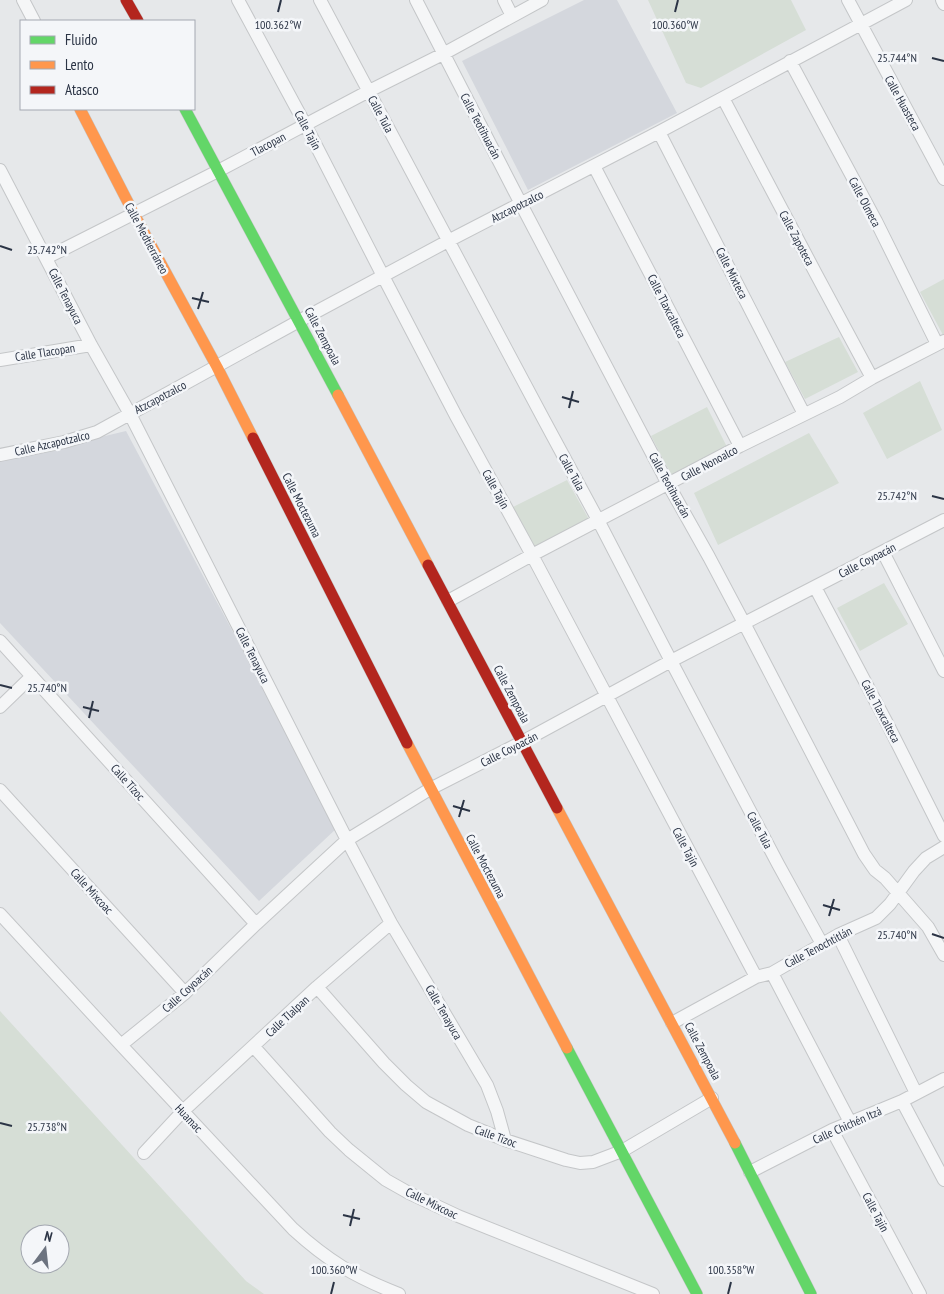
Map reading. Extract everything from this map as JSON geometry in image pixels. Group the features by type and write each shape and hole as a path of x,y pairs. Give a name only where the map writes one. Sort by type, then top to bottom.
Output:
{"street":[{"path":"23,0 33,20"},
{"path":"126,0 137,20"},
{"name":"Calle Tajín","path":"238,0 306,124 456,416 756,977"},
{"name":"Calle Tula","path":"320,0 822,944"},
{"name":"Calle Teotihuacán","path":"416,0 521,204 668,484 744,623 864,854 875,870 885,878 928,927 944,955"},
{"path":"504,0 512,16"},
{"name":"Tlacopan","path":"46,258 443,54 542,0"},
{"name":"Calle Huasteca","path":"848,0 944,179"},
{"name":"Atzcapotzalco","path":"130,414 448,241 660,132 906,0"},
{"path":"942,0 944,4"},
{"name":"Calle Olmeca","path":"790,61 940,343"},
{"name":"Calle Zapoteca","path":"723,98 872,378"},
{"name":"Calle Medtierráneo","path":"81,110 134,214 217,367"},
{"name":"Calle Zempoala","path":"186,110 712,1098 811,1294"},
{"name":"Calle Mixteca","path":"660,132 804,414"},
{"name":"Calle Tlaxcalteca","path":"594,166 740,446"},
{"name":"Calle Tenayuca","path":"0,170 90,345 130,414 391,923 486,1086 497,1110 504,1140"},
{"name":"Calle Nonoalco","path":"448,601 740,446 840,398 872,378 940,343"},
{"name":"Calle Tlacopan","path":"1,359 90,345"},
{"name":"Calle Moctezuma","path":"217,367 430,789 698,1294"},
{"name":"Calle Azcapotzalco","path":"0,455 64,442 97,432 130,414"},
{"name":"Calle Coyoacán","path":"120,1045 185,993 347,840 430,789 522,742 671,661 944,520"},
{"path":"882,552 944,671"},
{"name":"Calle Tlaxcalteca","path":"815,587 944,836"},
{"name":"Calle Tízoc","path":"0,641 256,924"},
{"path":"0,707 32,676"},
{"name":"Calle Mixcoac","path":"0,790 185,993"},
{"name":"Calle Tenochtitlán","path":"672,1023 756,977 772,972 838,935 876,918 885,911 914,871 926,858 944,847"},
{"name":"Huamac","path":"0,914 278,1214 326,1257 357,1276 399,1294"},
{"name":"Calle Tlalpan","path":"144,1154 183,1111 317,987 391,923"},
{"path":"838,935 916,1093"},
{"path":"772,972 850,1122"},
{"name":"Calle Tízoc","path":"317,987 384,1063 426,1102 468,1125 504,1140 566,1160 580,1163 592,1162 622,1151 712,1098"},
{"name":"Calle Mixcoac","path":"254,1047 330,1132 355,1156 386,1180 408,1193 458,1216 653,1294"},
{"name":"Calle Chichén Itzá","path":"750,1172 832,1130 902,1101 944,1079"},
{"path":"902,1101 944,1180"},
{"name":"Calle Tajín","path":"832,1130 920,1294"}],"shaded area":[{"path":"584,0 617,0 677,113 528,190 462,61"},
{"path":"648,0 791,0 806,30 701,88 686,83"},
{"path":"944,279 944,335 943,335 920,292"},
{"path":"839,337 858,372 805,399 785,362"},
{"path":"920,381 942,430 887,459 863,413"},
{"path":"707,407 728,449 673,478 651,436"},
{"path":"126,431 337,828 259,901 0,623 0,461"},
{"path":"809,433 839,483 718,545 694,493"},
{"path":"567,480 591,523 536,551 513,507"},
{"path":"884,583 908,624 860,651 837,608"},
{"path":"0,1011 246,1281 264,1294 0,1294"}],"traffic: fast":[{"path":"186,110 338,395"},
{"path":"567,1048 697,1294"},
{"path":"735,1143 811,1294"}],"traffic: slow":[{"path":"81,110 253,438"},
{"path":"338,395 428,565"},
{"path":"407,743 567,1048"},
{"path":"557,808 735,1143"}],"traffic: jam":[{"path":"126,0 137,20"},
{"path":"253,438 407,743"},
{"path":"428,565 557,808"}]}
